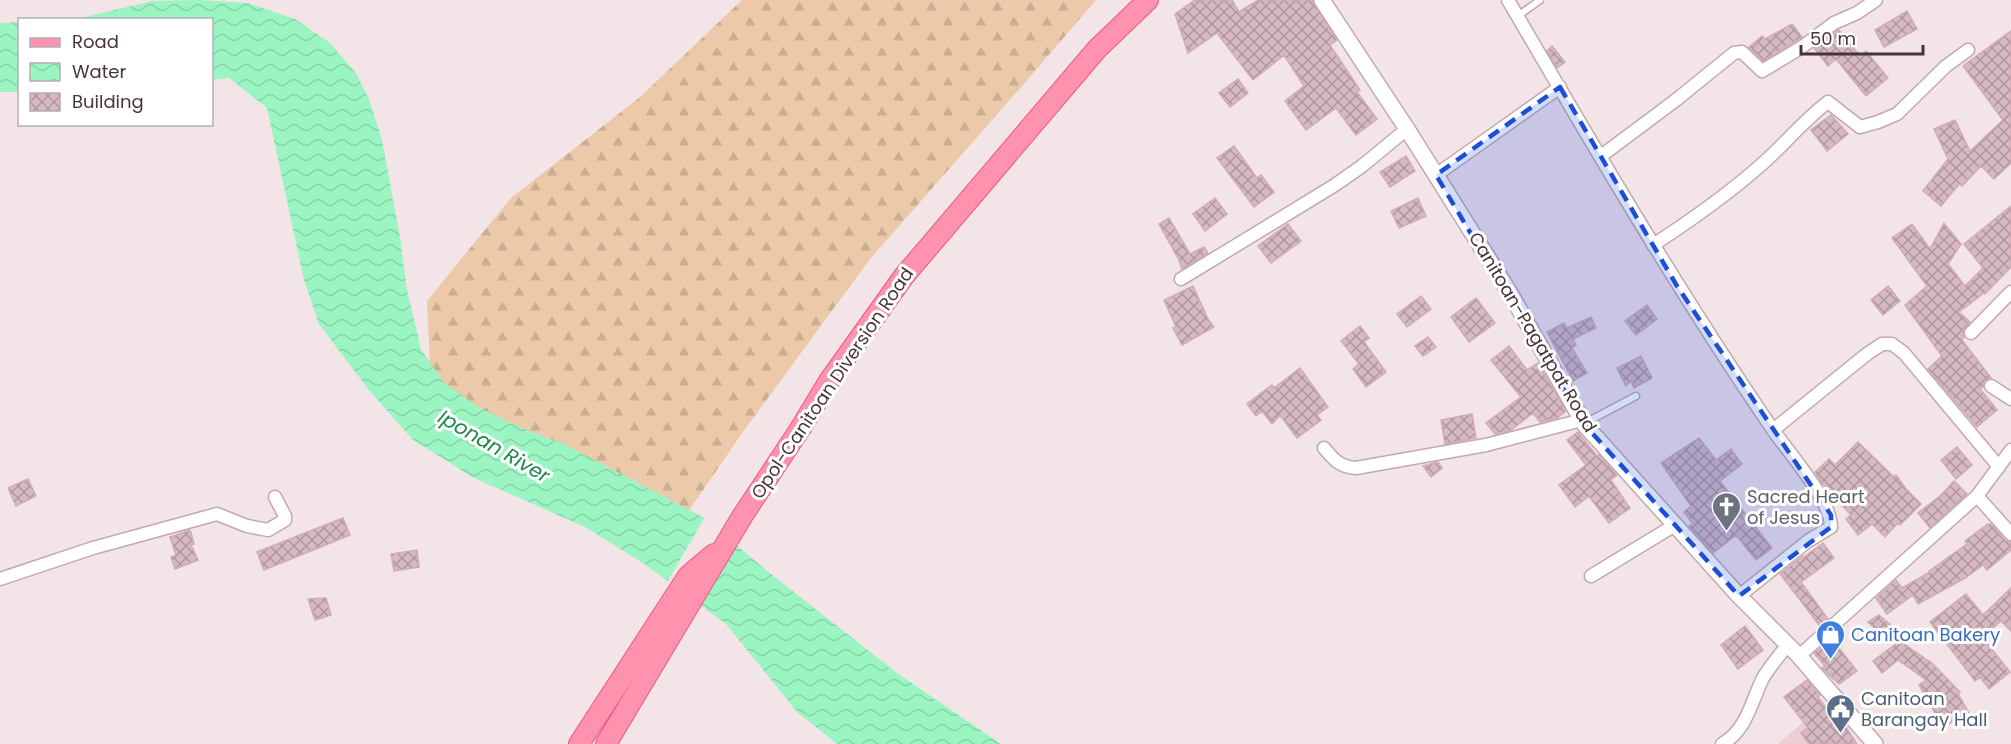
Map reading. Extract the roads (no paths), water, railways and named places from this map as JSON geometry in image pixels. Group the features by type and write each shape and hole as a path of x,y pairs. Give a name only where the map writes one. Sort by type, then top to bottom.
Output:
{"main road":[{"name":"Opol-Canitoan Diversion Road","path":"579,744 726,544 743,514 830,381 904,276 1097,49 1148,0"},
{"name":"Opol-Canitoan Diversion Road","path":"606,744 679,606 688,576 726,544"}],"street":[{"name":"Canitoan-Pagatpat Road","path":"1322,0 1407,129 1510,293 1583,422 1739,596 1799,656 1875,744"},
{"path":"1508,0 1677,286 1831,515 1831,527 1808,541 1739,596"},
{"path":"1601,156 1676,100 1734,52 1742,52 1762,71 1802,47 1834,23 1857,13 1876,0"},
{"path":"1653,245 1686,223 1759,166 1828,102 1860,127 1878,122 1897,114 1946,66 1968,51"},
{"path":"1436,175 1560,87"},
{"path":"1180,279 1335,185 1407,129"},
{"path":"1971,333 2011,292"},
{"path":"1773,430 1867,354 1882,344 1892,344 1904,353 1999,467"},
{"path":"1991,386 2011,399"},
{"path":"1324,448 1334,461 1345,468 1356,468 1486,445 1583,422"},
{"path":"1799,656 1977,496 2011,450"},
{"path":"1977,496 2011,534"},
{"path":"0,579 93,548 217,514 247,526 268,530 285,520 275,497"},
{"path":"1591,576 1674,525"},
{"path":"1722,744 1732,739 1739,731 1765,675 1788,644"}],"lane":[{"path":"1518,16 1540,0"},
{"path":"1583,422 1636,396"}],"water":[{"name":"Iponan River","path":"199,0 248,3 295,19 330,43 356,73 369,99 382,140 400,237 407,290 421,349 444,383 480,408 517,426 564,444 703,517 771,574 897,673 1001,744 837,744 797,712 726,624 646,565 585,527 474,478 413,440 368,389 319,324 304,280 267,108 229,78 213,80 213,18 80,18 153,1"},
{"path":"18,22 18,92 0,92 0,23"}],"place":[{"name":"Sacred Heart of Jesus","path":"1726,532"},
{"name":"Canitoan Bakery","path":"1830,660"},
{"name":"Canitoan Barangay Hall","path":"1840,734"}]}
